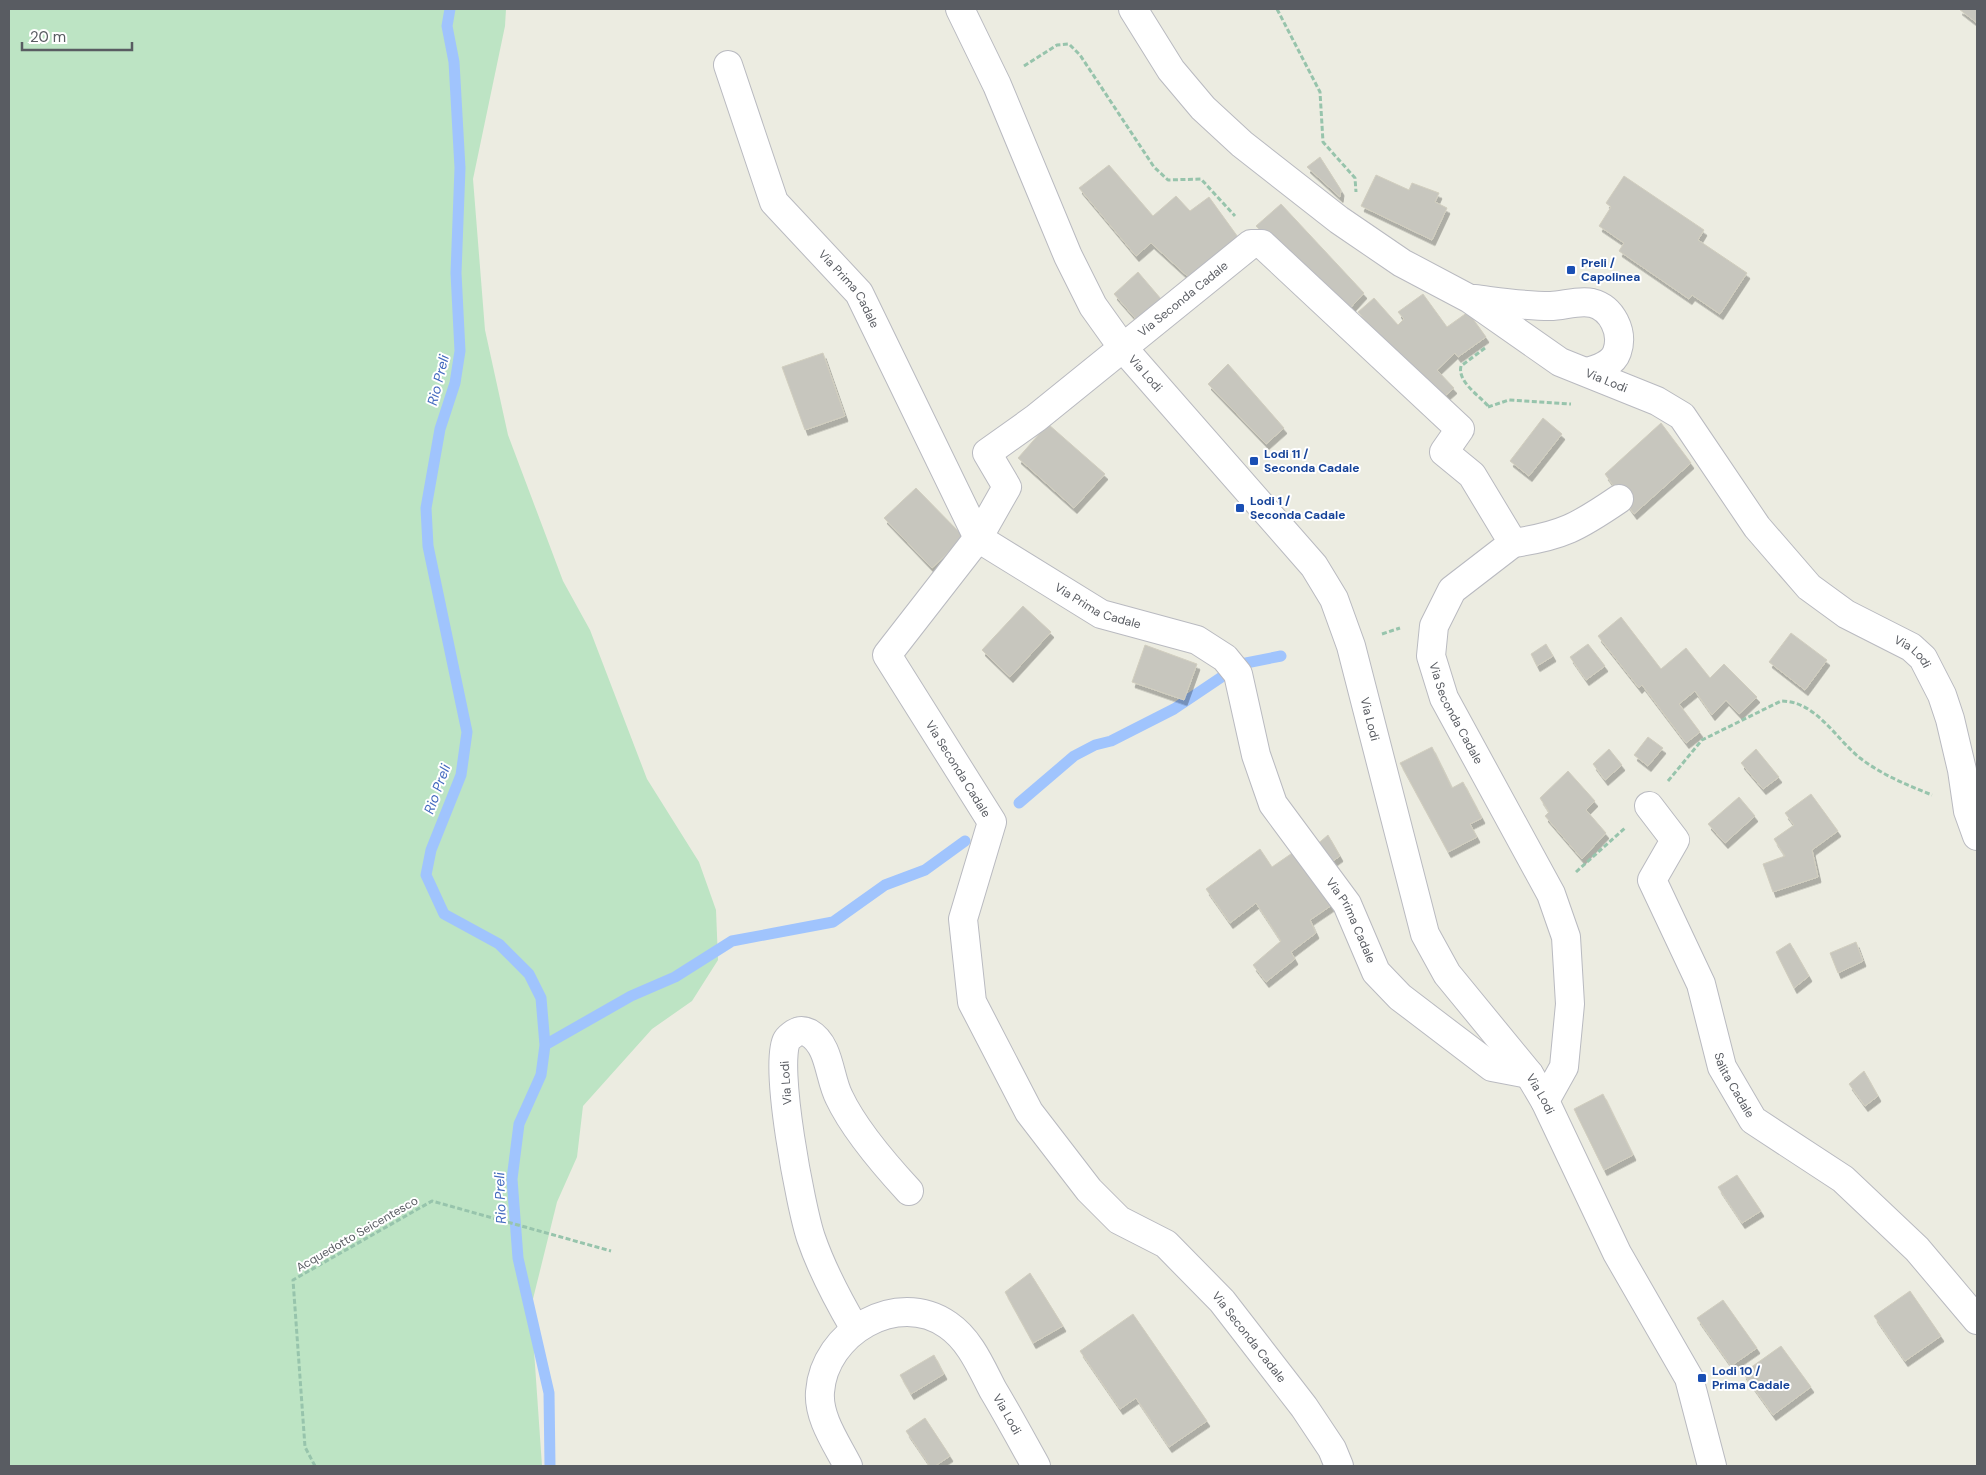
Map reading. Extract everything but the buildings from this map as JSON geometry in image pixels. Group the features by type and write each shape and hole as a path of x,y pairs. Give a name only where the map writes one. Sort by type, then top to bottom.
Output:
{"street":[{"name":"Via Lodi","path":"960,9 997,84 1068,256 1093,306 1123,348 1314,566 1334,599 1351,646 1425,934 1447,974 1529,1074 1545,1101 1617,1253 1688,1378 1712,1466"},
{"name":"Via Lodi","path":"1133,9 1172,70 1203,108 1242,144 1339,220 1402,263 1470,298 1560,362 1657,401 1682,416 1757,527 1809,587 1846,614 1894,637 1923,658 1942,695 1950,719 1975,832"},
{"name":"Via Prima Cadale","path":"728,65 774,202 859,293 978,538 1101,614 1197,640 1225,658 1238,674 1256,755 1273,804 1347,904 1376,972 1400,997 1492,1067 1529,1074"},
{"name":"Via Seconda Cadale","path":"1262,244 1250,244 1123,348 987,453 1007,487 978,538 887,655 992,822 963,919 972,1002 1029,1112 1089,1190 1119,1220 1166,1244 1222,1301 1304,1407 1332,1449 1339,1466"},
{"path":"1262,244 1460,429 1444,452 1472,475 1513,543 1548,538 1582,525 1618,499"},
{"path":"1470,298 1550,306 1592,304 1604,309 1613,318 1618,329 1618,352 1611,361 1600,369 1587,372"},
{"name":"Via Seconda Cadale","path":"1513,543 1452,590 1434,626 1431,656 1444,698 1551,894"},
{"name":"Salita Cadale","path":"1650,806 1675,840 1652,880 1701,984 1722,1067 1753,1120 1843,1179 1917,1249 1977,1320"},
{"path":"1545,1101 1564,1067 1570,1004 1566,937 1551,894"},
{"name":"Via Lodi","path":"855,1329 825,1274 801,1202 782,1073 786,1041 792,1034 799,1031 807,1032 817,1038 823,1050 839,1098 884,1164 909,1191"},
{"name":"Via Lodi","path":"848,1466 824,1418 820,1393 824,1371 840,1345 855,1329 890,1313 903,1311 926,1313 960,1334 973,1353 1036,1466"}],"path":[{"path":"1277,9 1320,92 1323,142 1355,178 1357,195"},
{"path":"997,84 1057,45 1069,44 1080,55 1154,168 1168,180 1201,178 1262,244"},
{"path":"1460,429 1476,414 1509,400 1574,404"},
{"path":"1551,894 1650,806 1681,763 1702,740 1781,701 1795,701 1816,714 1860,758 1889,776 1950,803 1975,832"},
{"name":"Acquedotto Seicentesco","path":"315,1466 305,1447 293,1280 432,1201 611,1252"}],"green space":[{"path":"9,9 506,9 505,26 473,179 485,330 508,435 563,581 590,630 647,779 699,862 716,910 718,960 692,1001 652,1029 583,1106 577,1157 557,1202 531,1307 542,1466 9,1466"}],"waterway":[{"name":"Rio Preli","path":"450,9 447,26 454,62 460,168 456,273 460,351 455,383 440,429 426,508 428,546 467,732 461,775 431,850 426,875 444,914 499,944 529,974 541,998 545,1045 541,1075 519,1124 512,1179 518,1258 549,1393 550,1466"},
{"path":"1019,803 1074,756 1095,745 1111,741 1174,709 1241,664 1281,656"},
{"path":"545,1045 631,996 675,977 732,941 833,922 885,885 925,870 965,841"}],"place":[{"name":"Preli / Capolinea","path":"1571,270"},
{"name":"Lodi 11 / Seconda Cadale","path":"1254,461"},
{"name":"Lodi 1 / Seconda Cadale","path":"1240,508"},
{"name":"Lodi 10 / Prima Cadale","path":"1702,1378"}]}
